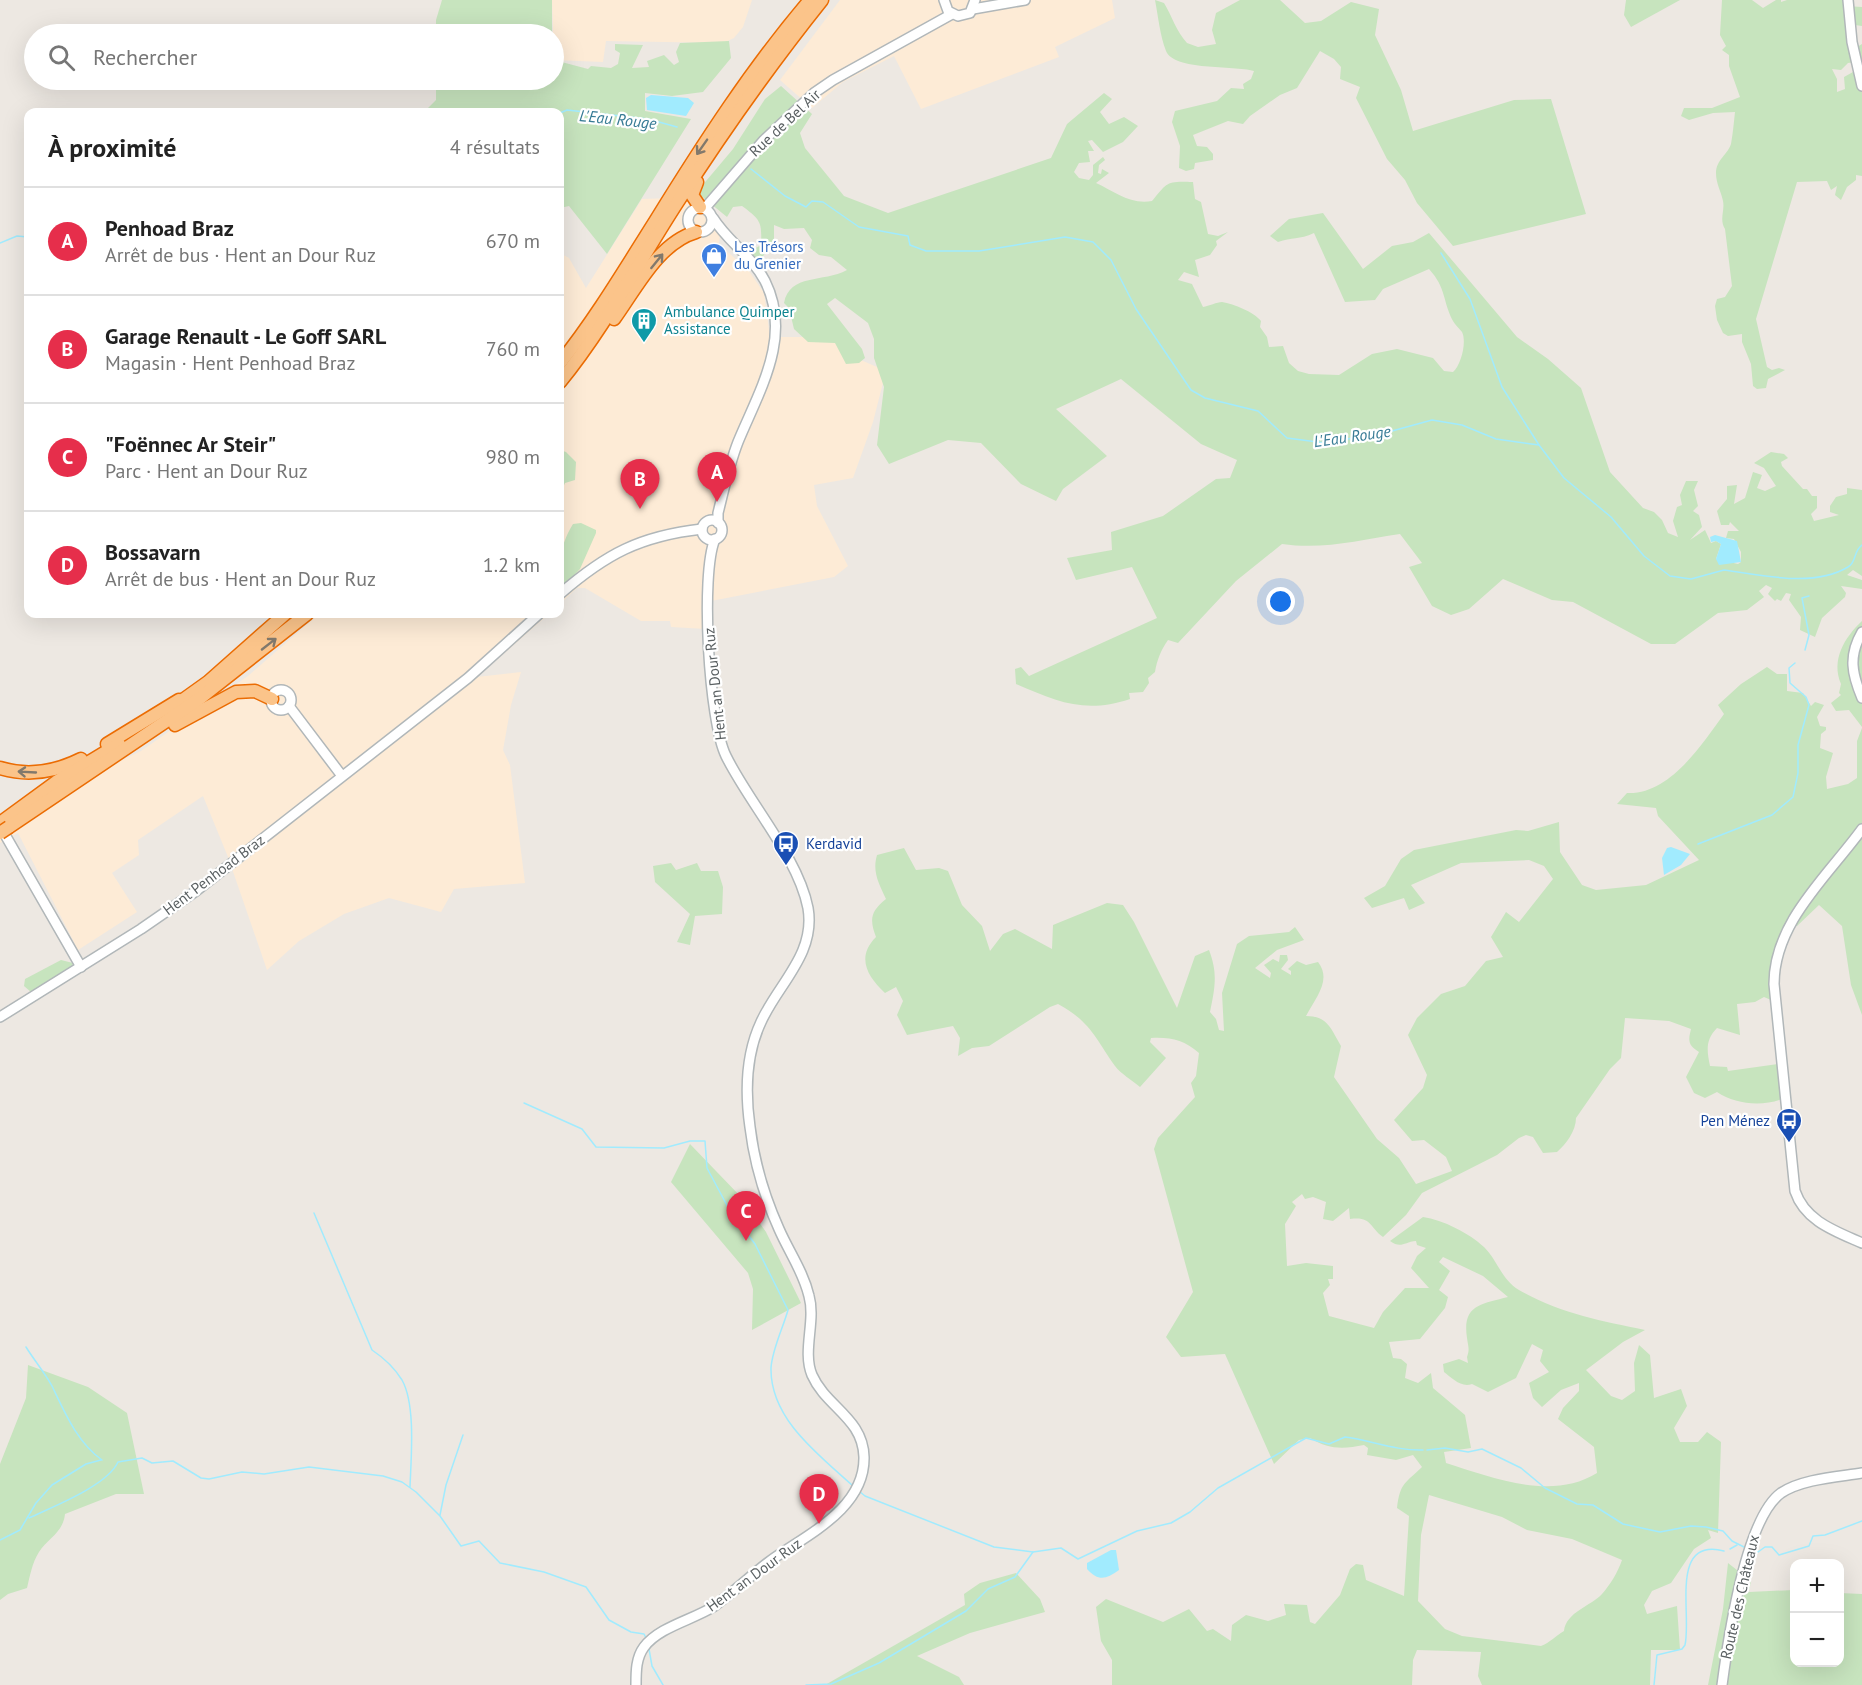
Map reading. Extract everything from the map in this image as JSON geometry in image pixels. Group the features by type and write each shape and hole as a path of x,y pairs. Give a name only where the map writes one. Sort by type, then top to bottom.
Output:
{"highway":[{"path":"779,38 797,0"},
{"path":"564,358 595,319 698,153 779,38 810,0"},
{"path":"564,377 581,355 753,89 822,0"},
{"path":"707,212 693,198 692,190 711,154"},
{"path":"581,355 592,349 661,255 676,240 701,231"},
{"path":"2,826 56,782 126,740 208,682 280,618"},
{"path":"2,826 103,764 199,699 302,618"},
{"path":"0,768 36,773 66,766 208,682"},
{"path":"103,764 236,692 255,691 272,699"}],"street":[{"path":"975,3 1005,5 1025,0"},
{"path":"1848,0 1852,42 1862,86"},
{"path":"944,1 952,15"},
{"name":"Rue de Bel Air","path":"930,25 944,1"},
{"name":"Rue de Bel Air","path":"707,212 713,198 764,140 814,93 930,25 952,15 965,16 975,3"},
{"path":"707,212 690,212 688,220 690,227 726,238"},
{"path":"701,231 711,226 707,212"},
{"path":"564,591 593,566 631,544 662,535 702,529 705,524 716,519 735,451 770,369 775,341 773,308 767,286 751,261 726,238 707,212"},
{"name":"Hent an Dour Ruz","path":"636,1685 637,1661 649,1642 711,1608 831,1518 858,1487 864,1462 862,1440 857,1428 823,1393 812,1373 810,1298 772,1210 750,1127 748,1073 755,1036 766,1012 803,953 810,925 806,901 792,869 764,816 729,763 718,736 708,609 711,542 721,531 716,519"},
{"path":"702,529 711,542"},
{"name":"Hent Penhoad Braz","path":"0,1017 180,903 468,678 535,618"},
{"path":"1862,632 1852,659 1854,677 1862,698"},
{"path":"290,703 279,710 272,704 274,693 282,690 288,693 290,703 298,716 342,776"},
{"path":"2,826 81,967"},
{"path":"1862,829 1789,927 1777,957 1774,984 1795,1191 1801,1205 1814,1218 1862,1243"},
{"name":"Route des Châteaux","path":"1722,1685 1750,1549 1762,1515 1781,1494 1813,1482 1862,1473"}],"shaded area":[{"path":"552,0 752,0 743,27 734,38 723,43 606,41 603,62 564,60 564,24 553,24"},
{"path":"840,0 1112,0 1115,18 1055,47 1059,57 921,109 894,56 843,82 812,108 780,80"},
{"path":"698,197 715,214 721,225 719,244 749,271 764,293 770,337 832,337 845,353 886,371 873,422 853,478 814,485 817,506 848,566 834,577 706,602 706,629 671,627 670,621 641,621 585,588 577,588 564,600 564,255 569,258 586,288 642,199"},
{"path":"314,618 544,618 477,677 521,672 511,705 503,750 510,765 525,883 454,889 441,912 389,898 344,914 299,941 267,970 228,857 203,796 138,840 139,855 112,873 137,912 78,950 18,833 0,843 0,818 141,751 248,676"}],"green space":[{"path":"442,0 552,0 552,24 436,24"},
{"path":"1155,0 1164,3 1187,43 1198,47 1216,44 1212,30 1216,13 1240,0 1280,0 1305,23 1321,21 1351,2 1379,9 1375,35 1401,90 1413,131 1514,100 1551,99 1586,214 1453,246 1417,203 1405,180 1387,159 1356,98 1360,87 1340,79 1341,67 1334,59 1320,51 1297,88 1280,95 1250,116 1243,124 1228,121 1193,135 1197,146 1207,147 1213,154 1213,160 1195,163 1194,169 1186,171 1179,168 1180,146 1172,122 1175,111 1217,101 1231,88 1244,89 1243,84 1251,79 1254,71 1192,65 1171,57 1164,45"},
{"path":"1626,0 1680,0 1631,27 1624,15"},
{"path":"1722,0 1752,0 1763,8 1776,0 1781,0 1781,2 1787,0 1846,0 1846,6 1862,7 1862,26 1848,24 1857,47 1862,44 1862,61 1848,63 1841,70 1832,69 1837,79 1837,92 1845,89 1844,77 1853,72 1862,91 1862,176 1856,175 1856,180 1847,187 1841,200 1835,195 1837,186 1831,190 1827,181 1797,182 1756,319 1767,367 1772,370 1779,368 1785,370 1768,379 1766,388 1757,389 1753,386 1751,364 1742,342 1742,334 1728,336 1723,333 1717,320 1715,306 1717,299 1725,297 1732,286 1725,229 1722,222 1723,201 1716,173 1718,164 1731,144 1735,112 1713,113 1689,120 1681,116 1684,108 1712,108 1740,97 1729,66 1729,55 1722,50 1726,46 1720,35"},
{"path":"729,41 731,58 703,92 672,96 645,93 645,111 691,119 607,254 569,206 564,207 564,108 428,108 436,100 436,90 564,90 564,63 588,69 591,66 611,68 618,64 620,53 615,50 615,44 643,45 632,68 649,67 647,61 664,55 674,65 679,62 676,52 680,43"},
{"path":"781,86 812,114 800,133 805,148 844,196 888,213 1051,158 1067,124 1104,93 1112,99 1100,112 1109,124 1124,117 1138,126 1123,142 1103,152 1092,140 1088,141 1094,151 1088,151 1090,162 1079,163 1074,172 1079,178 1089,180 1093,175 1093,165 1103,157 1105,160 1099,165 1098,173 1101,174 1102,169 1109,173 1096,183 1122,196 1144,202 1152,201 1168,184 1193,182 1195,199 1201,202 1208,234 1218,236 1228,232 1216,241 1217,245 1210,255 1195,260 1199,277 1184,272 1178,280 1192,284 1203,307 1222,302 1254,315 1261,321 1260,327 1267,337 1269,347 1283,346 1289,363 1298,371 1309,374 1339,375 1372,354 1397,349 1433,358 1444,371 1453,372 1462,353 1464,341 1462,332 1454,322 1442,289 1429,269 1383,289 1375,300 1345,302 1314,233 1278,242 1270,236 1289,219 1323,213 1363,269 1392,246 1413,242 1429,233 1517,337 1548,359 1581,388 1610,472 1643,508 1654,512 1662,520 1668,533 1678,537 1673,521 1677,507 1682,505 1680,495 1686,481 1698,481 1694,490 1698,506 1693,511 1699,515 1702,527 1690,540 1705,530 1711,543 1716,541 1721,544 1716,559 1738,564 1741,562 1741,552 1734,539 1726,538 1728,531 1739,531 1730,522 1729,525 1721,525 1717,511 1727,499 1727,486 1737,485 1734,504 1745,498 1753,472 1762,475 1757,488 1765,491 1776,486 1764,468 1754,463 1771,452 1784,454 1788,458 1781,462 1782,466 1803,489 1807,489 1812,496 1817,496 1817,508 1811,514 1814,521 1839,515 1830,512 1830,506 1836,497 1847,494 1847,488 1862,490 1862,576 1853,570 1847,575 1862,580 1862,589 1841,586 1846,593 1845,597 1822,618 1815,637 1800,630 1801,617 1789,600 1791,594 1786,593 1781,601 1777,599 1775,601 1768,594 1772,588 1766,585 1759,591 1764,597 1747,610 1718,613 1675,644 1651,644 1573,602 1552,600 1503,579 1469,609 1451,615 1432,606 1409,567 1422,563 1400,534 1327,545 1282,544 1236,581 1178,643 1168,640 1155,672 1148,678 1149,683 1143,692 1129,693 1130,699 1099,706 1085,706 1059,701 1016,684 1015,669 1021,667 1029,676 1157,618 1132,567 1076,580 1067,558 1112,550 1111,532 1163,516 1216,479 1230,478 1237,460 1201,444 1121,379 1056,409 1107,456 1063,489 1056,501 1021,484 981,443 948,440 889,464 877,445 884,387 874,358 874,339 868,323 835,298 827,304 862,349 865,358 859,363 846,364 835,343 808,342 794,329 789,308 784,303 787,294 800,283 847,270 831,257 819,255 810,248 812,240 804,228 784,229 774,225 774,240 759,262 749,252 761,245 761,231 757,218 742,206 733,207 727,217 700,195 701,187 733,149 765,99"},
{"path":"564,451 576,462 575,480 564,485"},
{"path":"581,523 596,530 596,533 580,569 564,586 564,543 573,524"},
{"path":"1862,621 1862,727 1849,710 1836,711 1831,703 1841,695 1838,666 1841,650"},
{"path":"1767,667 1777,674 1787,674 1787,691 1803,693 1811,706 1815,702 1824,705 1817,717 1820,726 1826,727 1821,734 1820,748 1833,753 1826,777 1827,789 1848,784 1857,778 1857,741 1862,728 1862,1015 1851,985 1842,926 1819,905 1797,926 1791,921 1780,939 1771,969 1771,1000 1764,997 1755,1002 1737,1004 1740,1035 1717,1028 1709,1041 1710,1066 1727,1067 1728,1071 1778,1064 1782,1099 1766,1103 1748,1103 1717,1092 1705,1098 1694,1093 1686,1077 1699,1052 1690,1042 1691,1029 1669,1021 1625,1018 1621,1058 1610,1069 1576,1118 1570,1137 1557,1152 1543,1153 1533,1137 1526,1135 1519,1138 1497,1155 1422,1193 1406,1215 1383,1237 1370,1223 1362,1219 1350,1219 1349,1208 1333,1221 1323,1219 1326,1202 1313,1197 1305,1199 1302,1194 1292,1202 1296,1206 1285,1224 1287,1266 1306,1263 1333,1266 1333,1279 1328,1279 1330,1285 1323,1293 1329,1316 1374,1328 1383,1312 1405,1288 1429,1288 1411,1268 1417,1256 1426,1248 1417,1245 1416,1241 1400,1245 1390,1241 1423,1217 1447,1224 1478,1242 1489,1252 1513,1286 1534,1298 1580,1315 1645,1330 1623,1342 1586,1370 1611,1396 1622,1400 1635,1391 1634,1363 1639,1345 1650,1355 1654,1398 1681,1389 1687,1406 1674,1428 1680,1442 1698,1442 1707,1432 1721,1442 1718,1533 1708,1530 1711,1538 1694,1549 1671,1583 1652,1591 1644,1605 1647,1614 1677,1606 1680,1650 1651,1650 1650,1685 1482,1685 1478,1676 1481,1652 1417,1650 1413,1660 1412,1685 1112,1685 1112,1660 1101,1641 1096,1607 1106,1599 1163,1622 1189,1609 1207,1631 1213,1629 1231,1641 1232,1625 1246,1615 1268,1621 1286,1615 1284,1604 1307,1605 1310,1622 1315,1624 1340,1595 1350,1569 1356,1564 1363,1565 1366,1580 1404,1596 1409,1516 1397,1508 1398,1499 1408,1480 1422,1467 1413,1455 1396,1460 1367,1455 1368,1448 1364,1445 1337,1448 1310,1438 1299,1440 1274,1464 1225,1354 1181,1357 1166,1337 1193,1292 1154,1149 1158,1138 1195,1097 1191,1083 1196,1076 1199,1053 1177,1040 1151,1038 1150,1042 1166,1058 1140,1087 1117,1069 1085,1024 1058,1004 989,1046 972,1048 958,1056 960,1038 953,1026 907,1035 897,1015 903,1001 896,987 885,993 873,980 866,966 866,952 876,937 872,925 874,912 886,899 876,872 877,855 904,848 916,870 939,868 948,871 962,905 982,926 990,951 1003,934 1015,929 1052,949 1053,925 1107,903 1123,905 1134,922 1177,1008 1195,956 1209,950 1214,966 1215,981 1210,1012 1216,1019 1219,1030 1224,1031 1222,993 1237,944 1249,936 1289,932 1295,927 1304,940 1277,950 1255,968 1270,978 1271,973 1264,965 1273,959 1279,962 1280,955 1287,955 1288,960 1281,969 1291,975 1288,969 1297,961 1306,965 1318,962 1322,969 1323,982 1306,1016 1319,1018 1331,1029 1341,1046 1334,1077 1377,1139 1399,1158 1416,1184 1452,1171 1446,1157 1424,1140 1412,1141 1394,1120 1423,1088 1427,1075 1408,1035 1417,1018 1441,994 1465,986 1486,961 1503,957 1491,937 1506,912 1519,922 1553,879 1544,866 1529,860 1461,863 1411,885 1425,903 1409,910 1404,898 1372,908 1364,898 1385,886 1401,859 1414,850 1516,830 1528,831 1559,822 1560,852 1582,885 1596,890 1646,885 1699,860 1658,816 1656,808 1617,804 1627,793 1657,786 1683,766 1724,714 1718,705 1741,684","holes":["1443,1257 1483,1276 1508,1297 1482,1304 1471,1312 1466,1327 1468,1363 1459,1359 1443,1364 1444,1372 1460,1384 1472,1384 1488,1392 1516,1378 1532,1344 1543,1350 1540,1361 1549,1372 1529,1383 1533,1398 1542,1407 1561,1390 1579,1383 1579,1391 1563,1408 1558,1419 1594,1447 1597,1473 1580,1481 1542,1486 1503,1480 1446,1463 1444,1452 1471,1448 1465,1415 1433,1388 1431,1373 1418,1383 1405,1378 1407,1364 1401,1359 1393,1358 1389,1342 1420,1339 1445,1308 1448,1297 1439,1290 1450,1271 1439,1262","1429,1495 1502,1517 1527,1530 1572,1539 1622,1560 1602,1594 1574,1614 1566,1624 1564,1631 1541,1646 1462,1636 1445,1629 1418,1601 1421,1535"]},
{"path":"671,863 676,870 697,863 701,871 718,871 723,887 722,914 695,916 690,945 677,942 690,914 655,882 653,866"},
{"path":"61,960 73,963 72,967 31,992 24,986 25,979"},
{"path":"690,1144 742,1198 766,1232 801,1303 752,1330 753,1289 748,1273 671,1182"},
{"path":"28,1365 88,1387 127,1413 144,1494 116,1494 65,1514 58,1531 37,1556 27,1588 8,1594 0,1600 0,1464 26,1398"},
{"path":"1728,1563 1751,1581 1749,1592 1790,1590 1790,1667 1844,1667 1844,1593 1862,1594 1862,1685 1708,1685 1723,1609"},
{"path":"1016,1573 1040,1599 1045,1612 970,1633 917,1656 959,1677 964,1685 825,1685 965,1605 964,1594 980,1583"}],"water":[{"path":"651,95 688,98 694,103 686,116 647,110 646,98"},
{"path":"1715,535 1737,541 1741,562 1719,565 1716,559 1721,544 1716,541 1711,542 1710,537"},
{"path":"1671,847 1690,854 1681,865 1664,875 1662,858 1667,848"},
{"path":"1111,1550 1116,1550 1119,1570 1103,1578 1095,1576 1087,1569 1087,1563"}],"waterway":[{"name":"L'Eau Rouge","path":"564,111 648,119 677,127"},
{"name":"L'Eau Rouge","path":"751,169 785,196 806,207 812,201 823,202 859,227 908,236 910,245 926,251 979,251 1065,237 1093,242 1111,260 1136,309 1191,390 1205,398 1258,411 1287,438 1325,443 1392,431 1432,420 1462,425 1496,439 1539,445 1564,478 1611,517 1644,556 1670,576 1691,579 1724,570 1771,577 1819,577 1851,565 1857,550 1862,545"},
{"name":"L'Eau Rouge","path":"0,243 17,236 24,237"},
{"path":"1441,253 1470,299 1502,387 1539,445"},
{"path":"1805,650 1809,635 1802,598 1809,596"},
{"path":"1698,844 1772,815 1793,797 1798,773 1798,745 1809,705 1806,697 1790,683 1789,668 1795,663"},
{"path":"524,1103 582,1129 596,1147 664,1148 690,1141 705,1141 707,1168 730,1211 755,1244 788,1310 771,1368 773,1386 779,1404 799,1434 853,1486"},
{"path":"314,1213 372,1350 396,1371 406,1391 412,1432 410,1487"},
{"path":"26,1347 49,1381 67,1417 85,1445 102,1460"},
{"path":"440,1515 446,1485 463,1435"},
{"path":"806,1685 831,1684 879,1663 966,1611 988,1589 1015,1577 1033,1552 1061,1548 1078,1559 1137,1531 1171,1523 1190,1512 1218,1488 1306,1438 1329,1444 1345,1437 1403,1449 1423,1450"},
{"path":"1427,1450 1445,1448 1468,1452 1482,1449 1521,1468 1545,1488 1577,1504 1593,1505 1623,1524 1660,1532 1691,1526 1706,1527 1723,1531 1732,1541 1746,1548"},
{"path":"29,1518 91,1487 112,1471 118,1462 142,1458 152,1463 173,1461 201,1478 209,1479 242,1472 264,1474 309,1467 383,1476 402,1482 416,1492 440,1516 461,1546 479,1541 500,1563 544,1572 586,1587 609,1620 631,1632 644,1634 646,1638"},
{"path":"0,1540 20,1530 36,1503 52,1485 86,1464 101,1460"},
{"path":"859,1491 865,1496 994,1547 1033,1552"},
{"path":"1753,1550 1758,1552 1765,1547 1772,1547 1779,1555 1809,1546 1813,1536 1825,1535 1862,1521"},
{"path":"1730,1549 1737,1545"},
{"path":"1654,1685 1657,1655 1682,1649 1685,1645 1686,1581 1689,1566 1696,1555 1707,1550 1724,1551"},
{"path":"649,1649 652,1666 663,1685"}],"place":[{"name":"Les Trésors du Grenier","path":"714,279"},
{"name":"Ambulance Quimper Assistance","path":"644,344"},
{"name":"Penhoad Braz","path":"717,502"},
{"name":"Garage Renault - Le Goff SARL","path":"640,509"},
{"name":"Kerdavid","path":"786,867"},
{"name":"Pen Ménez","path":"1789,1144"},
{"name":"\"Foënnec Ar Steir\"","path":"746,1241"},
{"name":"Bossavarn","path":"819,1524"}]}
